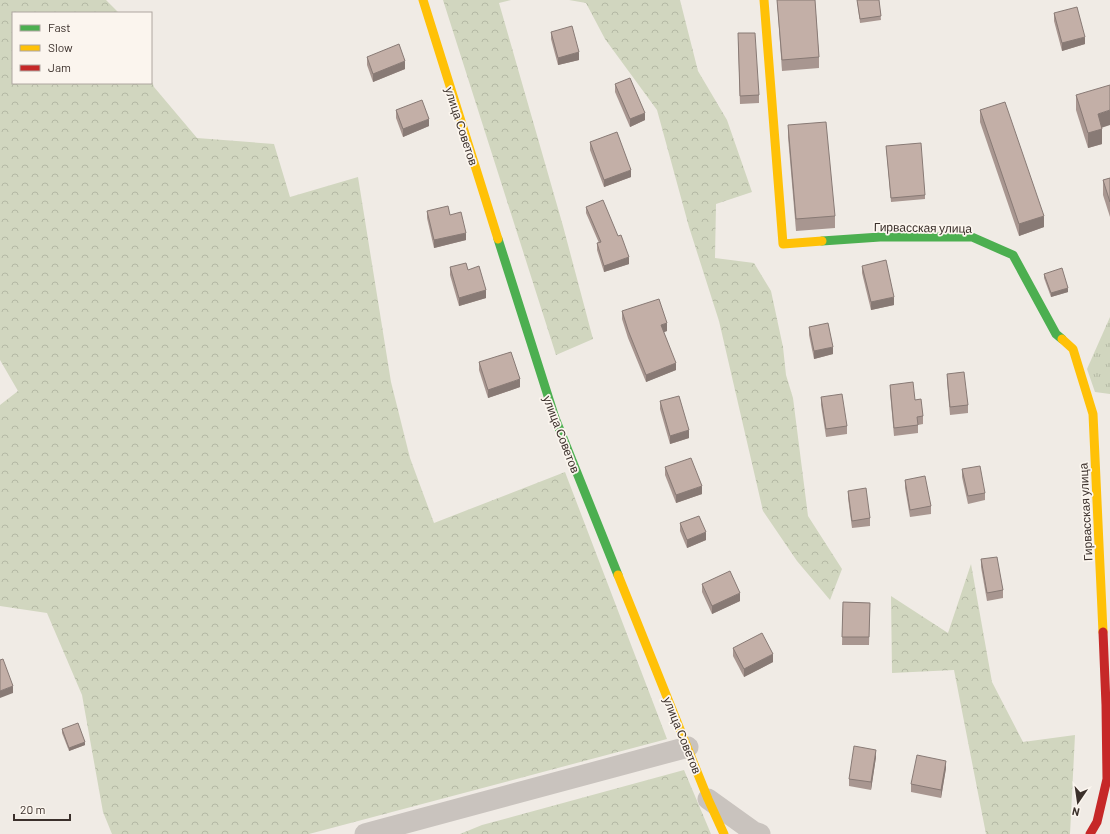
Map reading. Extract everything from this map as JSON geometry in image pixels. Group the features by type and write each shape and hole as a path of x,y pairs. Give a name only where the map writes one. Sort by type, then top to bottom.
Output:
{"street":[{"name":"улица Советов","path":"423,0 554,418 708,799 724,834"},
{"name":"Гирвасская улица","path":"764,0 783,244 880,237 972,237 1013,255 1056,334 1073,349 1093,414 1106,705 1107,779 1097,822 1090,834"},
{"path":"365,834 688,747"},
{"path":"708,799 754,832 760,834"}],"green space":[{"path":"0,0 106,0 118,12 12,12 12,84 152,84 152,82 154,87 197,138 274,144 290,197 358,177 391,382 410,458 434,523 565,472 667,739 309,834 112,834 103,812 82,695 47,613 0,606 0,405 18,391 0,360"},
{"path":"443,0 511,0 499,3 563,226 593,339 556,355"},
{"path":"569,0 680,0 698,71 727,120 752,192 716,204 715,258 754,263 771,291 783,347 786,375 793,398 808,516 842,569 830,600 797,561 763,511 719,321 689,227 657,110 605,39 586,3"},
{"path":"1110,317 1110,394 1095,392 1087,369"},
{"path":"971,564 992,682 1023,742 1075,735 1070,834 986,834 954,670 892,673 891,596 948,633"},
{"path":"684,770 711,834 460,834 482,825"}],"building":[{"path":"777,0 815,0 819,57 782,60"},
{"path":"857,0 879,0 881,16 860,19"},
{"path":"1077,7 1085,37 1062,43 1054,13"},
{"path":"572,26 579,52 558,58 551,32"},
{"path":"738,33 755,33 759,95 740,96"},
{"path":"399,44 405,61 373,74 367,57"},
{"path":"630,78 645,113 630,119 615,84"},
{"path":"1110,85 1110,110 1098,114 1102,129 1088,133 1076,95"},
{"path":"422,100 429,119 403,129 396,110"},
{"path":"1005,102 1044,216 1019,224 980,110"},
{"path":"826,122 835,216 796,219 788,125"},
{"path":"617,132 631,170 604,180 590,142"},
{"path":"921,143 925,195 891,198 886,146"},
{"path":"1110,178 1110,202 1103,180"},
{"path":"603,200 618,236 621,235 629,257 604,266 597,243 601,242 586,207"},
{"path":"448,206 450,215 461,212 466,233 434,240 427,211"},
{"path":"886,260 894,297 871,302 862,266"},
{"path":"466,263 468,270 479,266 486,290 459,298 450,267"},
{"path":"1062,268 1068,288 1051,293 1044,274"},
{"path":"659,299 667,323 661,325 676,363 646,375 622,311"},
{"path":"828,323 833,347 814,351 809,327"},
{"path":"511,352 520,379 488,390 479,362"},
{"path":"964,372 968,405 950,407 947,374"},
{"path":"913,382 915,400 921,399 923,416 917,417 918,425 894,428 890,385"},
{"path":"842,394 847,426 826,429 821,397"},
{"path":"679,396 689,430 670,436 660,401"},
{"path":"691,458 702,486 676,495 665,467"},
{"path":"980,466 985,493 968,496 962,469"},
{"path":"925,476 931,506 910,510 905,480"},
{"path":"866,488 870,518 852,521 848,491"},
{"path":"699,516 706,532 687,540 680,523"},
{"path":"997,557 1003,590 987,593 981,559"},
{"path":"730,571 740,593 712,606 702,584"},
{"path":"843,602 870,603 869,637 842,637"},
{"path":"762,633 773,654 744,669 733,648"},
{"path":"3,659 13,686 0,691 0,660"},
{"path":"78,723 85,742 69,748 62,729"},
{"path":"854,746 876,750 871,782 849,779"},
{"path":"917,755 946,761 941,790 911,784"}],"traffic: fast":[{"path":"822,241 880,237 972,237 1013,255 1056,334 1062,339"},
{"path":"498,239 555,418 618,575"}],"traffic: slow":[{"path":"423,0 498,239"},
{"path":"764,0 783,244 822,241"},
{"path":"1062,339 1073,349 1093,414 1103,632"},
{"path":"618,575 708,799 724,834"}],"traffic: jam":[{"path":"1090,834 1097,822 1107,779 1103,632"}]}
